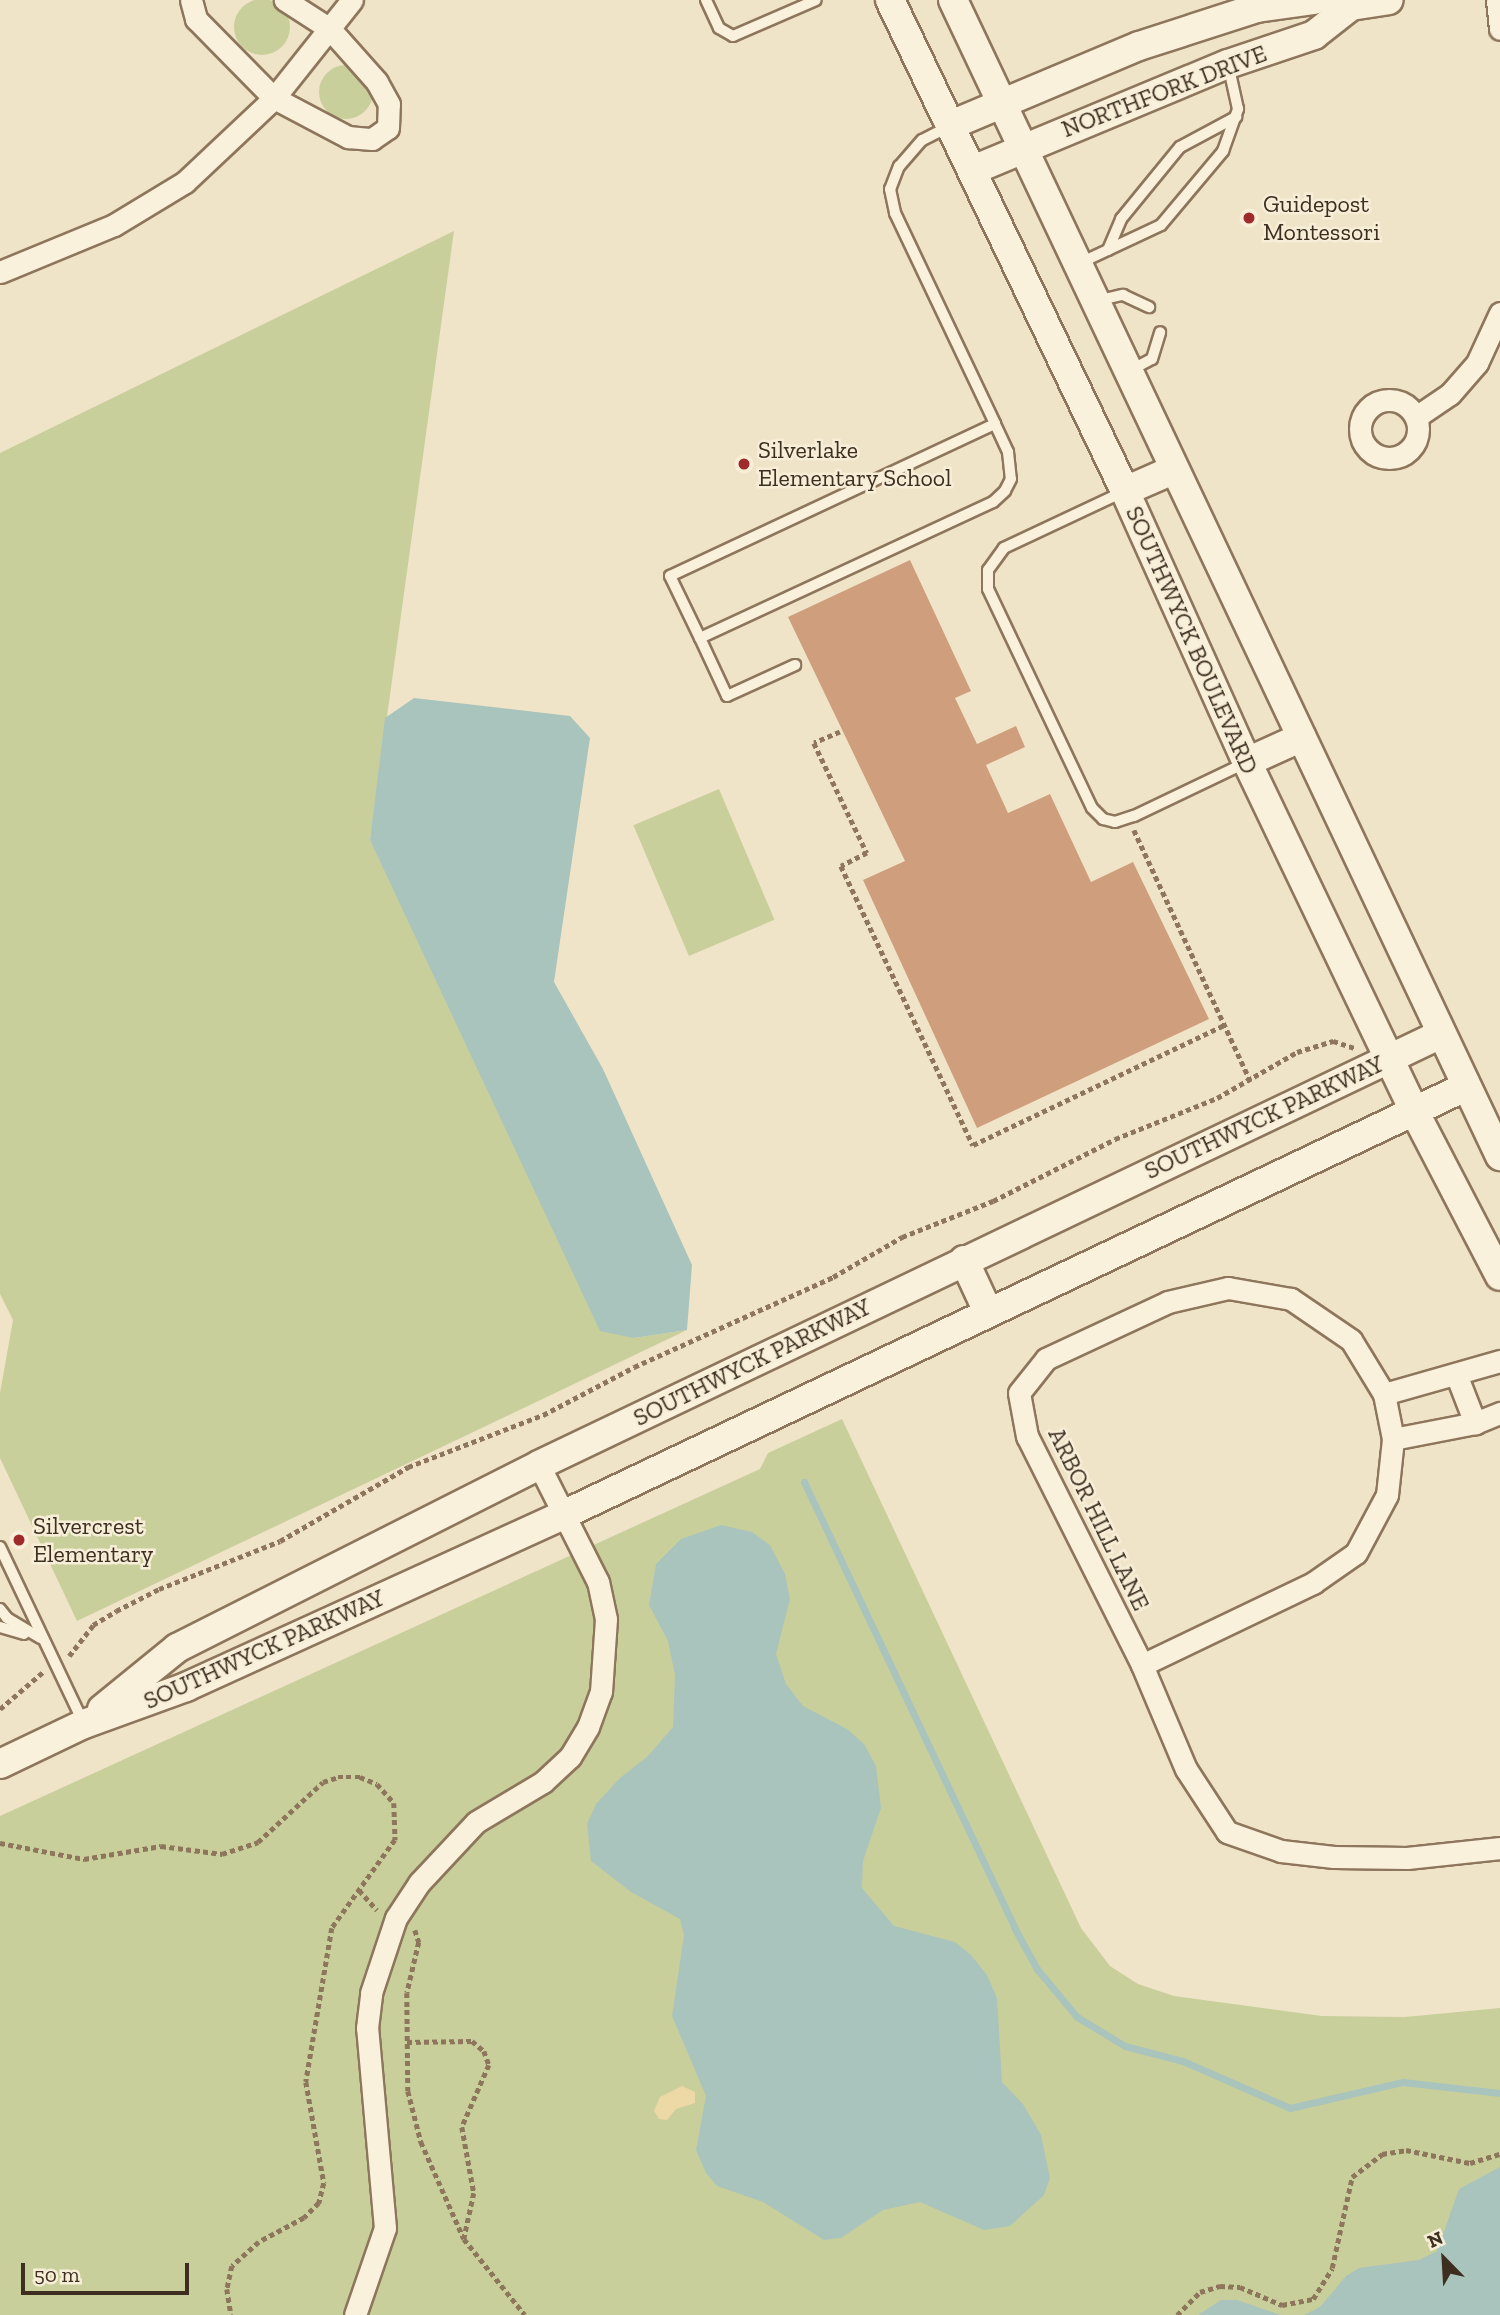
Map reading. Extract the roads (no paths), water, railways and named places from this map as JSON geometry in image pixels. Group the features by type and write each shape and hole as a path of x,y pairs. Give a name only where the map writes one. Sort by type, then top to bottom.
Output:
{"street":[{"path":"191,0 196,19 274,98 348,137 372,139 388,128 389,104 377,82 330,29 285,0"},
{"path":"3,263 114,225 185,182 274,98 352,0"},
{"name":"SOUTHWYCK BOULEVARD","path":"890,0 1125,491 1247,762 1413,1109 1500,1276"},
{"path":"953,0 1126,372 1500,1156"},
{"name":"NORTHFORK DRIVE","path":"951,125 1139,46 1257,8 1314,0"},
{"name":"NORTHFORK DRIVE","path":"1321,0 1350,3 1389,0"},
{"path":"1497,0 1500,29"},
{"name":"NORTHFORK DRIVE","path":"973,170 1228,64 1314,35 1350,3"},
{"path":"1416,417 1450,394 1477,363 1500,313"},
{"path":"1125,491 1173,470"},
{"path":"1247,762 1302,737"},
{"name":"SOUTHWYCK PARKWAY","path":"84,1724 177,1648 539,1465 964,1259 1441,1034"},
{"name":"SOUTHWYCK PARKWAY","path":"0,1764 84,1724 186,1687 565,1514 1466,1086"},
{"path":"964,1259 988,1311"},
{"name":"ARBOR HILL LANE","path":"1384,1394 1351,1340 1291,1299 1227,1288 1168,1301 1046,1359 1018,1394 1027,1436 1142,1665 1186,1769 1227,1832 1281,1851 1334,1857 1407,1858 1500,1848"},
{"path":"1142,1665 1314,1583 1356,1553 1387,1495 1393,1439 1384,1394 1500,1361"},
{"path":"1456,1374 1475,1423"},
{"path":"1393,1439 1475,1423 1500,1413"},
{"path":"355,2315 382,2248 385,2228 367,2028 371,1993 392,1928 419,1883 476,1822 543,1782 570,1757 588,1727 601,1692 606,1619 598,1582 539,1465"}],"lane":[{"path":"706,0 719,28 733,36 814,0"},
{"path":"1076,265 1145,234 1176,212 1223,151 1236,117 1238,95 1228,64"},
{"path":"1108,250 1121,219 1180,148 1236,117"},
{"path":"700,638 993,502 1005,491 1012,465 895,213 890,189 900,166 922,140 951,125"},
{"path":"1093,302 1124,295 1149,307"},
{"path":"1126,372 1152,359 1160,332"},
{"path":"794,665 727,696 670,576 995,424"},
{"path":"1125,491 1004,548 988,570 988,589 1092,808 1103,820 1129,818 1247,762"},
{"path":"0,1547 40,1638 57,1664 84,1724"},
{"path":"0,1609 6,1618 40,1638"},
{"path":"0,1627 40,1638"}],"water":[{"path":"414,698 570,716 590,738 554,982 603,1069 692,1265 687,1330 634,1338 600,1331 370,840 385,718"},
{"path":"721,1525 752,1532 770,1545 785,1574 790,1599 776,1654 786,1684 803,1706 847,1729 864,1744 876,1766 881,1808 863,1861 862,1888 894,1926 955,1942 971,1955 987,1975 997,1998 1002,2082 1023,2104 1041,2135 1050,2178 1044,2195 1010,2226 984,2230 920,2202 883,2210 841,2238 824,2240 763,2202 717,2186 706,2173 696,2150 706,2096 672,2016 684,1935 680,1919 631,1892 591,1861 587,1824 596,1804 620,1778 648,1756 673,1727 675,1675 668,1641 649,1605 656,1564 681,1539"},
{"path":"1500,2167 1500,2315 1304,2315 1320,2307 1346,2276 1359,2268 1419,2260 1437,2251 1459,2189"},
{"path":"1221,2300 1237,2300 1281,2315 1198,2315"}],"waterway":[{"path":"804,1482 1015,1929 1037,1969 1077,2017 1125,2046 1183,2061 1290,2108 1403,2082 1500,2093"}],"place":[{"name":"Guidepost Montessori","path":"1249,218"},
{"name":"Silverlake Elementary School","path":"744,464"},
{"name":"Silvercrest Elementary","path":"19,1540"}]}
